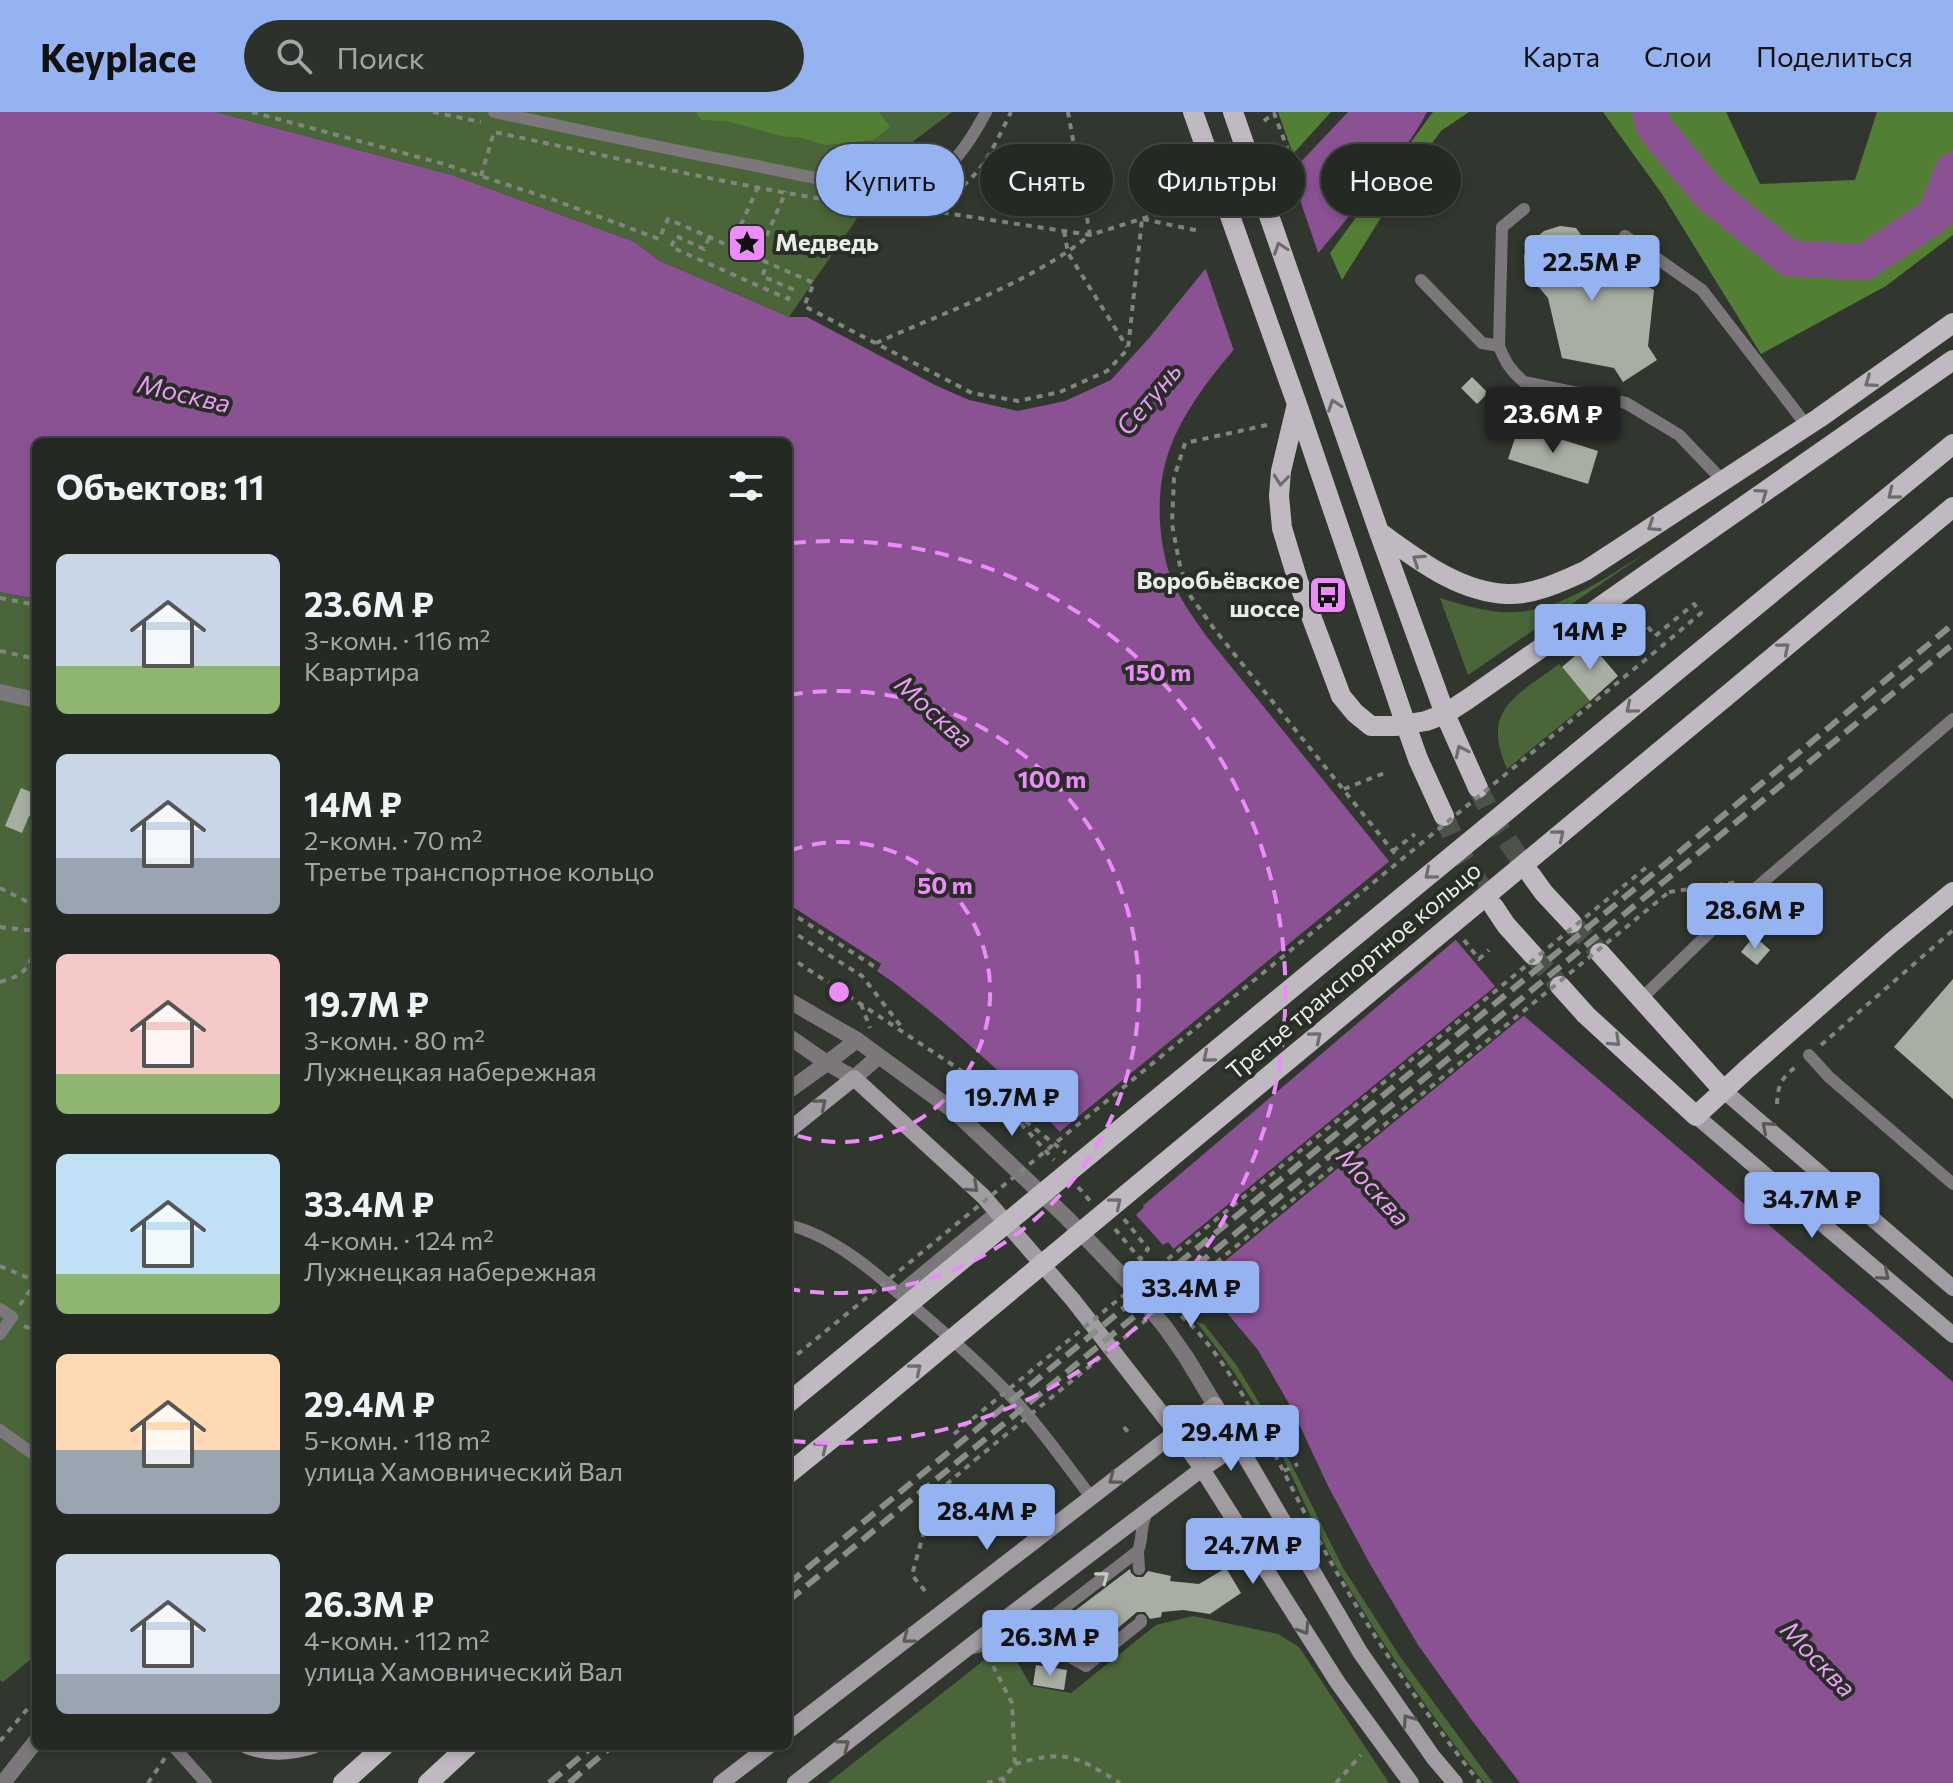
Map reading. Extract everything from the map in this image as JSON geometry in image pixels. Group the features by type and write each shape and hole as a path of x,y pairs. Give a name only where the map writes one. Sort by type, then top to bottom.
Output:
{"main road":[{"path":"1193,112 1406,725 1444,816"},
{"path":"1233,112 1379,532 1445,714 1478,788"},
{"path":"1379,532 1446,577 1478,589 1508,594 1557,584 1585,571 1807,426 1953,323"},
{"path":"1297,404 1281,471 1279,496 1282,528 1298,581 1341,696 1371,726 1406,725 1445,714 1468,699 1953,360"},
{"name":"Третье транспортное кольцо","path":"792,1397 1953,444"},
{"name":"Третье транспортное кольцо","path":"792,1471 1953,507"},
{"path":"1531,875 1572,923"},
{"path":"1696,1116 1953,892"},
{"path":"1494,907 1533,955"},
{"path":"1600,953 1723,1090 1953,1288"},
{"path":"1560,986 1586,1015 1696,1116 1953,1335"},
{"path":"792,1128 854,1078 983,1196 1073,1300 1176,1432 1338,1683 1411,1783"},
{"path":"792,1728 1215,1405 1360,1652 1433,1757 1455,1783"},
{"path":"795,1783 1150,1508 1239,1444"},
{"path":"264,1750 297,1750"},
{"path":"343,1783 380,1750"},
{"path":"428,1783 464,1750"},
{"path":"722,1782 764,1750"}],"street":[{"path":"0,692 32,699"},
{"path":"792,1002 857,1040 954,1111 1066,1217 1127,1281 1165,1327 1215,1405"},
{"path":"792,1039 854,1078 879,1056"},
{"path":"792,1088 857,1040"},
{"path":"3,1783 32,1746"}],"lane":[{"path":"494,112 766,168 885,187 922,181 952,163 986,112"},
{"path":"1524,209 1502,227 1499,346 1512,372 1524,382 1626,403 1679,435 1723,481"},
{"path":"1625,236 1702,290 1807,426"},
{"path":"1421,280 1482,343 1499,346"},
{"path":"1640,1000 1749,894 1953,719"},
{"path":"1809,1055 1829,1077 1953,1184"},
{"path":"898,1293 997,1211"},
{"path":"792,1226 836,1246 898,1293 1004,1388 1091,1497"},
{"path":"0,1309 12,1317 0,1334"},
{"path":"0,1430 32,1453"},
{"path":"1139,1569 1141,1529 1150,1508"},
{"path":"963,1652 1030,1634 1138,1551"},
{"path":"1030,1634 1086,1666 1141,1620"},
{"path":"1059,1650 1074,1638"},
{"path":"177,1750 206,1783"}],"path":[{"path":"252,112 444,164 659,239 668,219 814,283 804,306 875,343 972,393 1018,401 1060,392 1107,371 1128,349 1142,219"},
{"path":"1068,112 1090,235"},
{"path":"1264,121 1274,113 1286,144"},
{"path":"731,247 766,168"},
{"path":"757,258 794,173"},
{"path":"964,216 1090,235"},
{"path":"875,343 1023,278 1068,253 1090,235 1151,216"},
{"path":"1142,219 1199,231"},
{"path":"1064,231 1068,253 1128,349"},
{"path":"710,237 704,249 676,236 671,247 788,299 792,289 762,276 768,263"},
{"path":"1267,425 1185,443 1174,478 1172,524 1180,566 1191,597 1395,853 1415,834"},
{"path":"0,598 32,604"},
{"path":"792,1359 1701,613 1694,604 1655,636 1631,606"},
{"path":"0,651 32,658"},
{"path":"1344,789 1387,772"},
{"path":"954,1434 1648,866"},
{"path":"925,1591 912,1575 934,1495 1669,892 1741,882"},
{"path":"0,888 32,904"},
{"path":"792,914 875,967"},
{"path":"0,927 32,931"},
{"path":"1777,1104 1778,1086 1786,1074 1953,930"},
{"path":"792,932 862,976 906,1034"},
{"path":"1460,936 1479,959 1489,950"},
{"path":"0,982 22,974 32,958"},
{"path":"792,959 989,1089 1063,1170"},
{"path":"1074,1182 1095,1206"},
{"path":"1116,1230 1175,1301"},
{"path":"1139,1238 1148,1249 1141,1258"},
{"path":"0,1266 32,1279"},
{"path":"12,1317 32,1287"},
{"path":"1124,1427 1131,1436"},
{"path":"1284,1471 1298,1464"},
{"path":"987,1783 1004,1781 1015,1764 1012,1703 993,1666"},
{"path":"0,1741 32,1704"},
{"path":"148,1783 170,1750"},
{"path":"1015,1764 1039,1757 1063,1755 1088,1764 1120,1783"},
{"path":"1336,1783 1361,1755"}],"green space":[{"path":"216,112 952,112 910,144 816,144 816,216 859,216 789,317 658,260 635,242 452,175"},
{"path":"696,112 879,112 890,127 873,140 822,144 727,121 701,120"},
{"path":"1278,112 1331,112 1302,144 1289,144"},
{"path":"1433,112 1469,112 1441,131 1431,144 1410,144"},
{"path":"1603,112 1726,112 1760,184 1855,180 1877,112 1953,112 1953,235 1886,286 1761,354 1662,194"},
{"path":"1357,216 1382,216 1342,280 1330,253"},
{"path":"1649,551 1468,675 1440,598 1482,609 1526,611 1559,602 1590,587"},
{"path":"0,592 32,598 32,1658 3,1682 0,1680"},
{"path":"1559,664 1590,701 1507,769 1500,749 1500,718 1516,696"},
{"path":"1196,1322 1204,1324 1237,1366 1270,1421 1343,1568 1401,1658 1493,1783 1484,1783 1464,1758 1372,1626 1329,1553 1257,1409"},
{"path":"1193,1616 1278,1634 1299,1647 1389,1783 828,1783 983,1661 999,1656 1015,1658 1031,1686 1071,1693 1156,1625"}],"water":[{"name":"Москва","path":"0,112 216,112 452,175 635,242 658,260 789,317 807,317 969,400 1018,411 1065,401 1111,380 1253,216 1305,216 1305,158 1348,112 1427,112 1407,144 1321,144 1321,216 1349,216 1221,365 1182,422 1168,453 1161,486 1161,536 1168,569 1180,596 1207,637 1510,1004 1953,1382 1953,1783 1520,1783 1418,1645 1370,1564 1328,1486 1292,1409 1258,1350 1168,1242 1163,1245 1136,1215 1144,1207 1078,1135 1069,1142 1022,1093 971,1047 877,971 881,964 792,907 792,438 32,438 32,598 0,592"}],"pier":[{"path":"1305,214 1320,258 1235,354 1204,264 1246,216"},
{"path":"1392,859 1459,937 1132,1215 1139,1207 1077,1140 1069,1145 1057,1134"},
{"path":"792,907 881,964 875,974 873,970 876,966 792,912"},
{"path":"1498,984 1527,1013 1198,1283 1171,1251"}],"building":[{"path":"1560,226 1576,228 1600,261 1654,290 1648,346 1657,360 1623,382 1614,368 1562,358 1548,298 1525,271 1524,256 1532,241 1544,231"},
{"path":"1472,377 1488,393 1477,404 1461,388"},
{"path":"1519,426 1598,451 1588,484 1508,459"},
{"path":"1590,643 1618,676 1590,701 1562,667"},
{"path":"21,788 32,792 32,817 29,816 22,833 5,826"},
{"path":"1754,936 1770,950 1757,965 1741,952"},
{"path":"1953,979 1953,1099 1894,1047"},
{"path":"1226,1568 1241,1593 1210,1614 1183,1610 1162,1612 1161,1617 1150,1619 1145,1612 1137,1612 1087,1654 1079,1645 1083,1641 1081,1633 1077,1629 1068,1631 1060,1622 1130,1569 1136,1577 1143,1577 1148,1571 1171,1576 1170,1581 1199,1584"},
{"path":"1036,1665 1067,1670 1064,1690 1033,1685"}],"waterway":[{"name":"Сетунь","path":"1650,112 1654,127 1709,193 1789,258 1864,262 1935,215 1953,170"}],"tunnel":[{"path":"1478,788 1496,824 1531,875"},
{"path":"1444,816 1458,849 1494,907"},
{"path":"1572,923 1600,953"},
{"path":"1533,955 1560,986"}],"railway":[{"path":"792,1581 1953,624"},
{"path":"792,1598 1953,644"},
{"path":"549,1783 588,1750"},
{"path":"569,1783 607,1750"}],"place":[{"name":"Медведь","path":"747,243"},
{"name":"Воробьёвское шоссе","path":"1328,595"}]}
